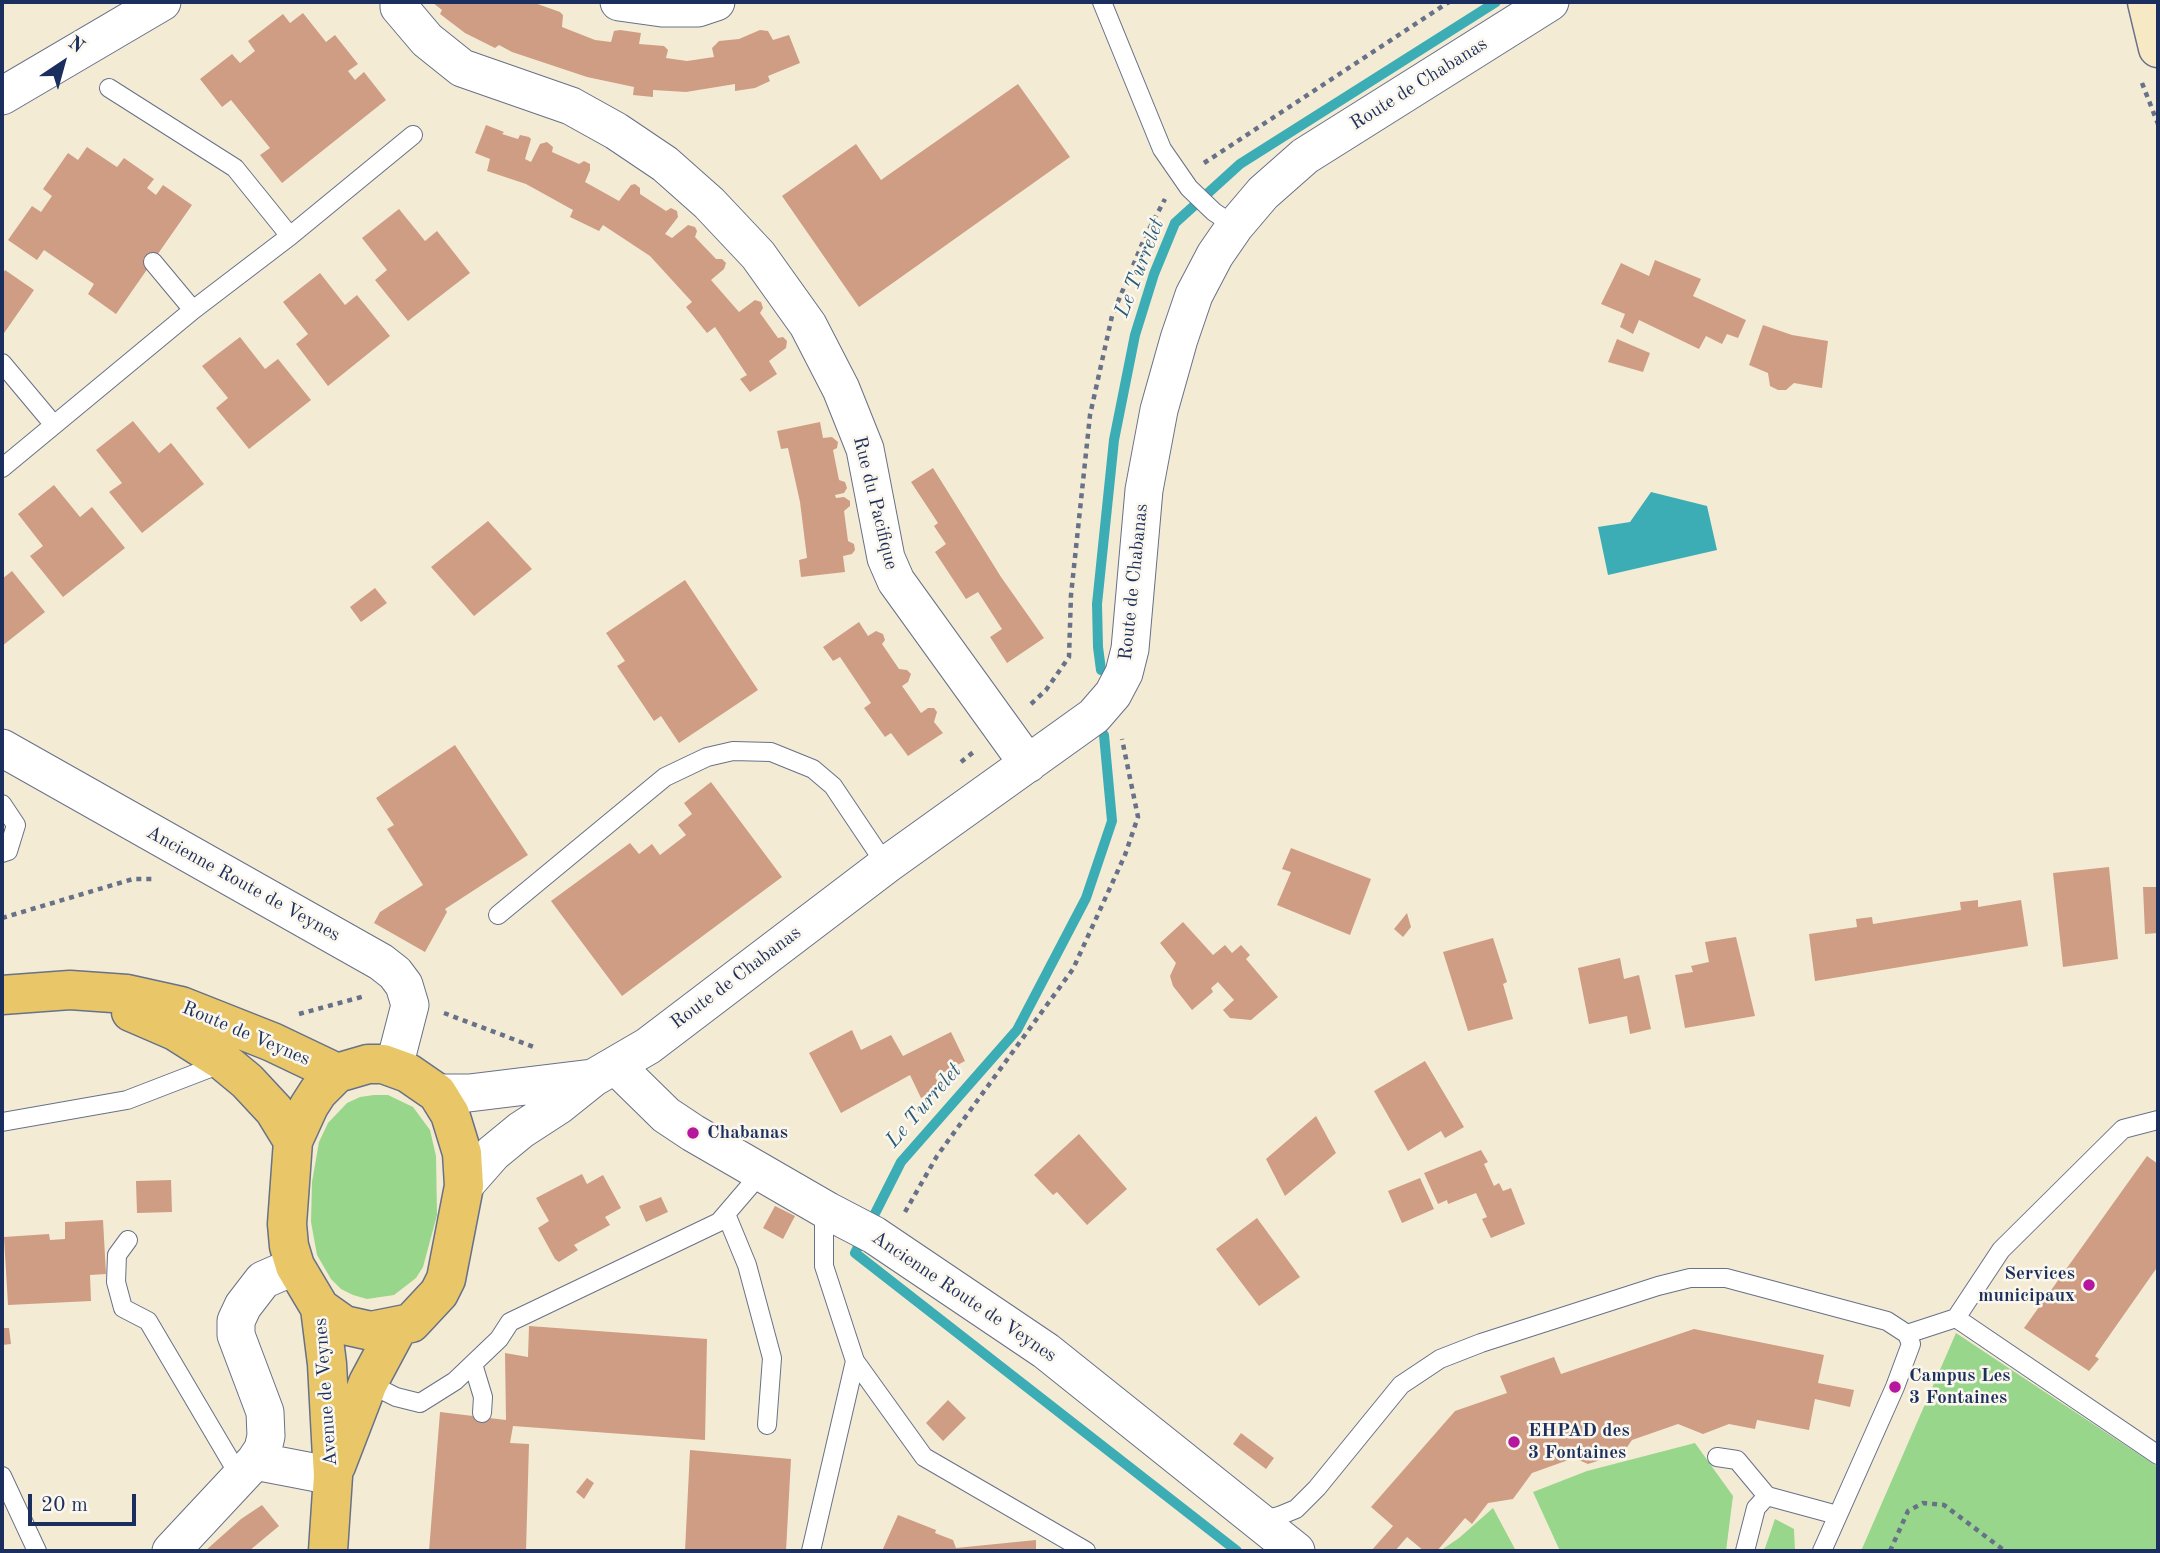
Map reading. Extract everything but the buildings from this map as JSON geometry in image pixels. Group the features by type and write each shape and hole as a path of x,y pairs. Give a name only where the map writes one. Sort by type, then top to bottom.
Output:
{"main road":[{"name":"Route de Veynes","path":"2,995 70,990 127,995 181,1006 242,1046 337,1073"},
{"name":"Route de Veynes","path":"242,1046 247,1081 274,1110 293,1141"},
{"path":"368,1064 394,1067 437,1093 450,1114 462,1153 464,1186 446,1279 439,1293 411,1323 371,1331 344,1325 320,1308 295,1266 289,1247 287,1224 293,1141 318,1092 337,1073 368,1064"},
{"name":"Avenue de Veynes","path":"320,1308 327,1364 332,1476 328,1551"},
{"name":"Avenue de Veynes","path":"332,1476 368,1383 398,1327"}],"street":[{"path":"2,96 162,2"},
{"name":"Rue du Pacifique","path":"398,2 399,7 427,40 462,68 570,106 616,131 665,164 709,203 758,254 808,326 841,389 865,449 886,558 895,581 1028,764"},
{"path":"619,2 662,8 698,8 716,2"},
{"name":"Route de Chabanas","path":"464,1186 493,1153 521,1130 604,1072 648,1046 886,865 1081,727 1113,694 1124,673 1130,649 1144,490 1160,410 1179,339 1194,295 1215,255 1224,219 1263,193 1305,156 1550,2"},
{"path":"2147,2 2158,48"},
{"name":"Ancienne Route de Veynes","path":"2,748 382,962 404,985 410,1005"},
{"path":"394,1067 410,1005"},
{"name":"Route de Chabanas","path":"437,1093 469,1093 604,1072"},
{"name":"Ancienne Route de Veynes","path":"604,1072 666,1115 761,1173 861,1229 1046,1351 1296,1551"},
{"path":"171,1551 248,1469 263,1449 266,1436 265,1412 236,1335 236,1321 243,1306 263,1280 295,1266"},
{"path":"248,1469 332,1476"}],"lane":[{"path":"1102,2 1162,149 1186,183 1224,219"},
{"path":"109,88 235,168 290,236"},
{"path":"2,468 193,310 290,236 413,135"},
{"path":"153,262 193,310"},
{"path":"2,363 54,425"},
{"path":"498,915 665,777 707,757 733,751 771,752 813,769 833,786 886,865"},
{"path":"2,804 16,825 8,850 2,853"},
{"path":"2,1122 127,1100 242,1046"},
{"path":"1907,1334 1956,1318 2001,1250 2123,1129 2158,1120"},
{"path":"368,1383 396,1397 420,1403 455,1381 499,1339 510,1322 719,1222 761,1173"},
{"path":"726,1214 747,1265 772,1358 767,1425"},
{"path":"861,1229 824,1223 824,1266 855,1361 924,1457 1087,1551"},
{"path":"128,1240 117,1255 116,1282 123,1308 148,1321 248,1469"},
{"path":"1259,1521 1296,1508 1317,1488 1401,1385 1440,1359 1481,1343 1658,1286 1690,1278 1726,1278 1887,1321 1907,1334 1911,1344 1822,1551"},
{"path":"1956,1318 2158,1455"},
{"path":"811,1551 855,1361"},
{"path":"473,1364 483,1397 482,1413"},
{"path":"1717,1457 1737,1460 1767,1496 1837,1515"},
{"path":"2,1476 37,1551"},
{"path":"1745,1551 1756,1508 1767,1496"}],"path":[{"path":"1003,729 1046,690 1069,657 1071,595 1090,415 1112,316 1145,237 1168,194 1449,2"},
{"path":"861,1229 937,1156 1073,969 1125,855 1138,817 1113,694"},
{"path":"2,918 134,879 157,879"},
{"path":"242,1046 281,1028 301,1013 371,995 361,989"},
{"path":"410,1005 431,1008 537,1048"},
{"path":"1890,1551 1908,1511 1923,1503 1944,1505 2005,1551"}],"green space":[{"path":"374,1095 388,1095 413,1107 430,1130 436,1156 437,1215 423,1267 416,1278 394,1295 367,1299 341,1289 331,1279 317,1255 311,1222 312,1182 319,1142 328,1123 347,1103"},
{"path":"1956,1333 2158,1467 2158,1551 1861,1551"},
{"path":"1695,1443 1733,1496 1726,1551 1560,1551 1533,1492 1587,1471"},
{"path":"1493,1508 1516,1551 1440,1551 1459,1538"},
{"path":"1775,1519 1794,1529 1795,1551 1764,1551"}],"water":[{"path":"1651,492 1707,506 1717,550 1608,575 1598,527 1630,522"}],"waterway":[{"name":"Le Turrelet","path":"1101,670 1097,604 1114,440 1135,335 1154,274 1175,223 1240,164 1496,2"},
{"name":"Le Turrelet","path":"1104,735 1112,821 1086,898 1017,1030 901,1162 855,1253 1237,1551"}],"place":[{"name":"Chabanas","path":"693,1133"},
{"name":"Services municipaux","path":"2089,1285"},
{"name":"Campus Les 3 Fontaines","path":"1895,1387"},
{"name":"EHPAD des 3 Fontaines","path":"1514,1442"}]}
